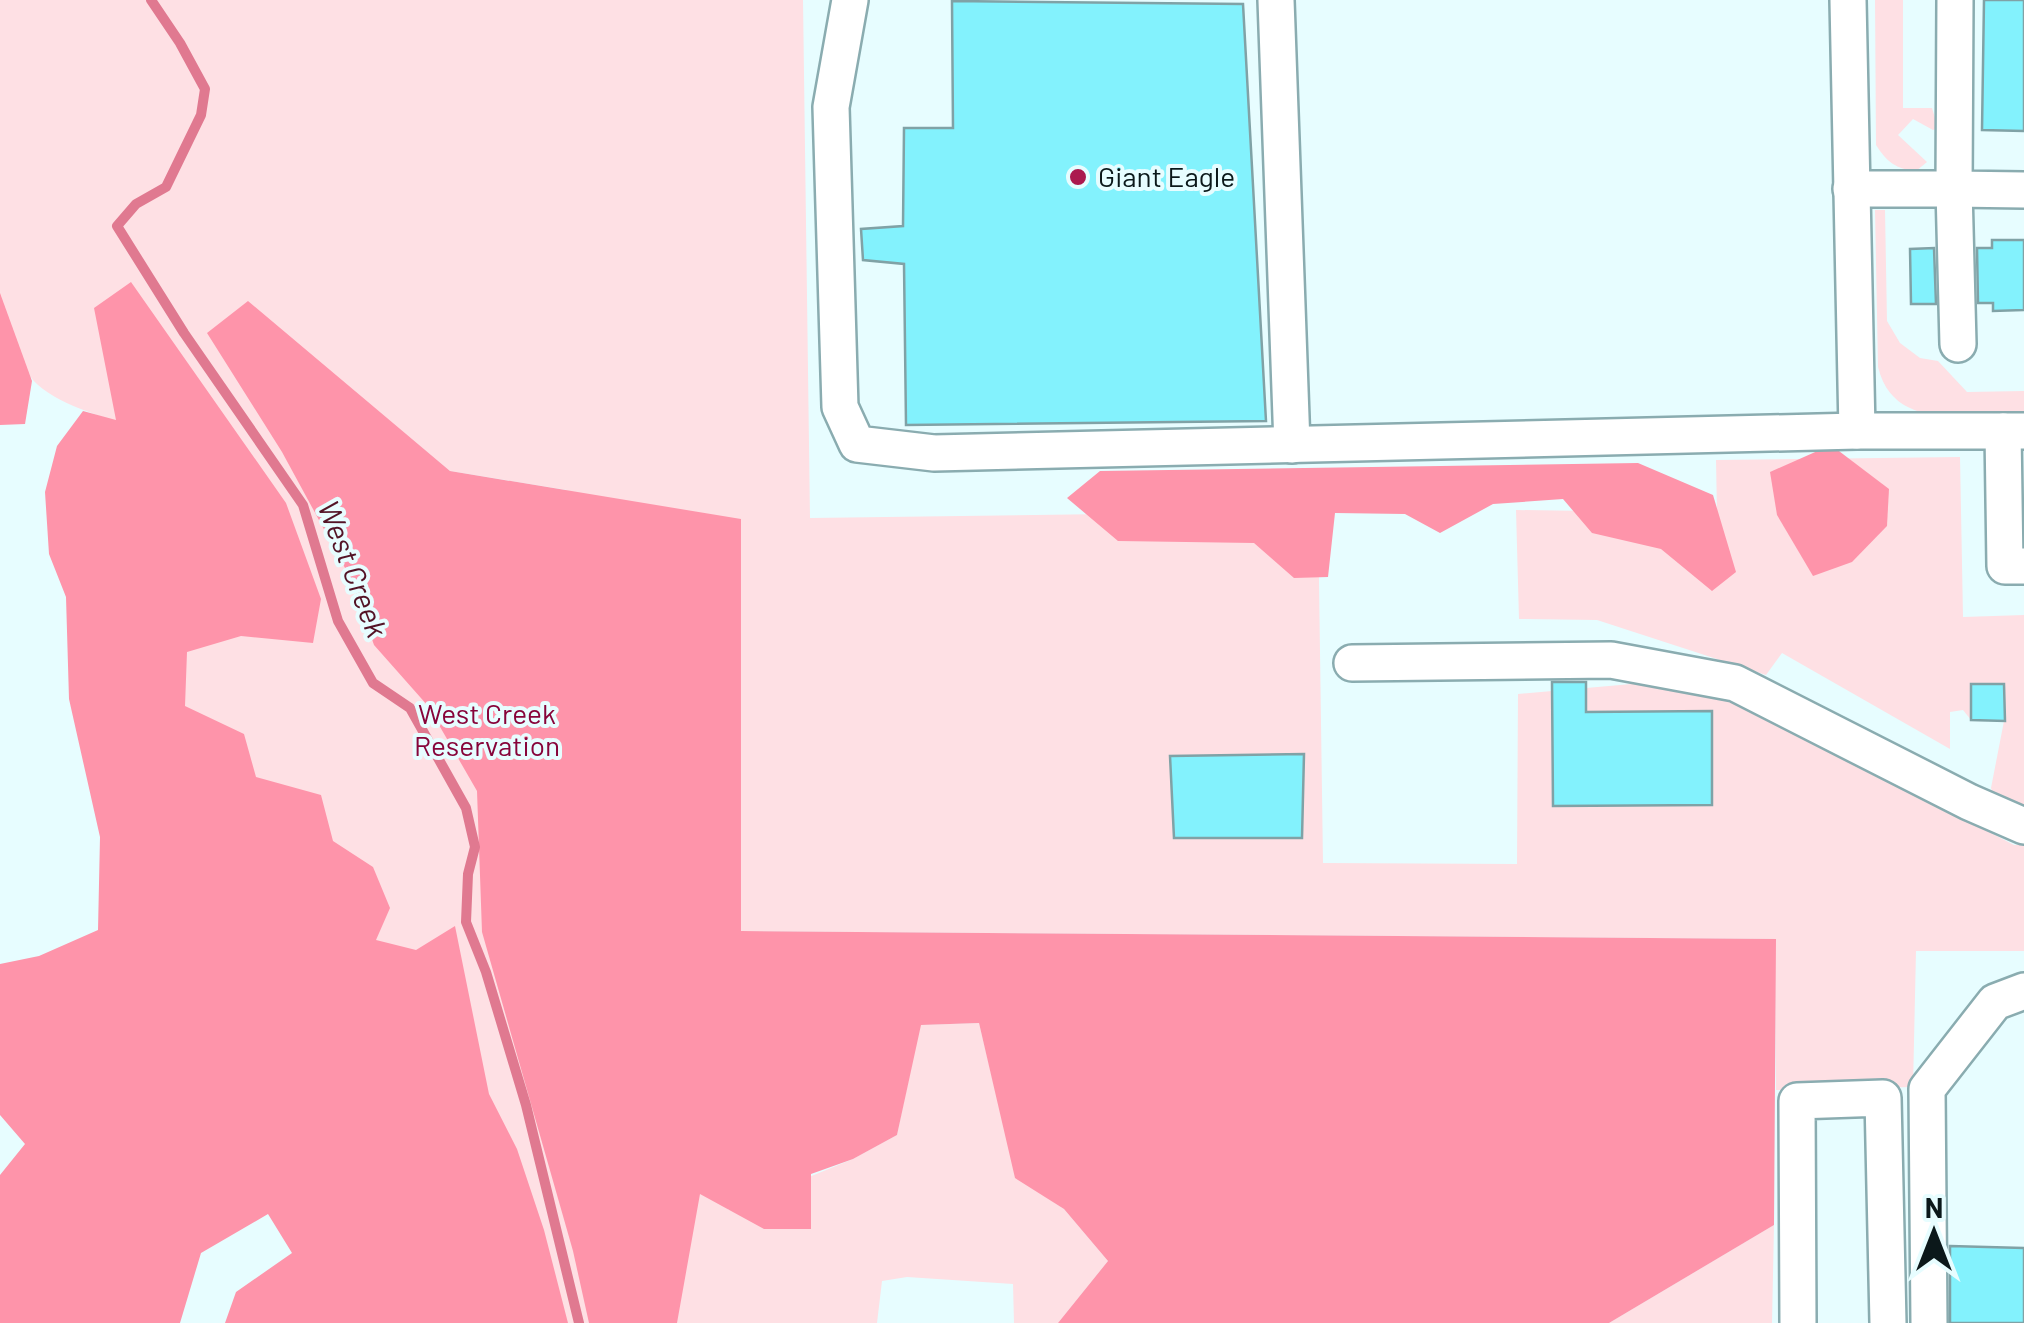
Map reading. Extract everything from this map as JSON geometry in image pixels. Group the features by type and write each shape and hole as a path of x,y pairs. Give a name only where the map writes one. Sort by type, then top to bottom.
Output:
{"lane":[{"path":"850,0 831,107 840,407 858,444 934,453 1857,431 2014,431 2005,566 2024,566"},
{"path":"1276,0 1292,445"},
{"path":"1848,0 1857,431"},
{"path":"1955,0 1958,344"},
{"path":"1851,190 2024,190"},
{"path":"1352,663 1611,660 1735,683 2024,826"},
{"path":"1929,1323 1928,1089 1995,1002 2024,991"},
{"path":"1798,1323 1798,1101 1883,1098 1888,1323"}],"green space":[{"name":"West Creek Reservation","path":"0,0 803,0 810,518 1318,511 1323,863 1517,864 1518,694 1654,682 1744,704 2014,845 2024,845 2024,951 1916,951 1913,1087 1776,1090 1775,939 741,931 741,519 728,1210 853,1159 897,1135 920,1025 979,1023 1016,1177 1064,1209 1108,1261 1058,1323 1014,1323 1013,1284 907,1277 882,1281 877,1323 430,1323 129,963 130,371 116,421 54,396 28,372 0,372","holes":["287,335 450,471 567,490 358,493"]},
{"path":"1875,0 1903,0 1903,108 1932,108 1938,128 1933,130 1913,119 1898,135 1927,162 1916,171 1893,164 1876,145"},
{"path":"1875,210 1885,210 1887,321 1900,343 1920,358 1938,361 1967,392 2024,391 2024,413 1937,416 1900,402 1887,388 1878,367"},
{"path":"131,282 286,503 321,599 313,643 241,636 187,652 185,706 244,734 256,777 321,795 333,841 373,867 390,908 376,940 416,950 455,926 489,1094 517,1149 544,1230 568,1323 225,1323 236,1292 292,1253 268,1214 201,1253 180,1323 0,1323 0,1175 25,1144 0,1115 0,964 39,956 98,930 100,837 69,699 66,597 49,554 45,492 57,446 83,411 116,420 94,308"},
{"path":"0,293 32,381 25,424 0,425"},
{"name":"West Creek Reservation","path":"248,301 450,471 741,519 741,931 1776,939 1774,1225 1609,1323 1058,1323 1108,1261 1064,1209 1015,1178 979,1023 921,1025 897,1135 853,1159 811,1174 811,1229 764,1229 700,1194 677,1323 589,1323 573,1251 482,932 477,791 428,706 374,645 351,579 282,452 207,333"},
{"path":"1831,445 1889,489 1887,526 1852,562 1813,576 1777,515 1770,472"},
{"path":"1960,457 1963,617 2024,615 2024,810 1994,797 1991,788 2004,721 1971,720 1963,710 1950,712 1950,749 1782,653 1766,675 1597,620 1519,619 1516,510 1717,513 1716,460"},
{"path":"1638,463 1713,495 1736,572 1712,591 1661,549 1592,533 1563,499 1493,504 1440,533 1405,514 1335,513 1328,577 1294,578 1254,543 1118,541 1067,498 1100,471"},
{"path":"1774,1225 1772,1323 1609,1323"}],"building":[{"path":"1984,0 2024,0 2024,131 1982,130"},
{"name":"Giant Eagle","path":"952,1 1243,4 1266,421 906,425 904,264 863,260 861,229 903,226 904,128 953,128"},
{"path":"1992,240 2024,240 2024,310 1993,311 1993,303 1978,303 1977,248 1992,248"},
{"path":"1934,248 1936,304 1911,304 1910,249"},
{"path":"1552,682 1586,682 1586,712 1712,711 1712,805 1553,806"},
{"path":"1971,684 2004,684 2005,721 1971,720"},
{"path":"1304,754 1302,838 1174,838 1170,756"},
{"path":"1950,1246 2024,1248 2024,1323 1950,1323"}],"waterway":[{"name":"West Creek","path":"151,0 205,89 201,115 166,187 136,204 117,226 184,333 303,505 338,621 373,683 410,708 466,808 475,847 468,874 466,922 486,972 526,1105 579,1323"}],"place":[{"name":"Giant Eagle","path":"1078,177"}]}
